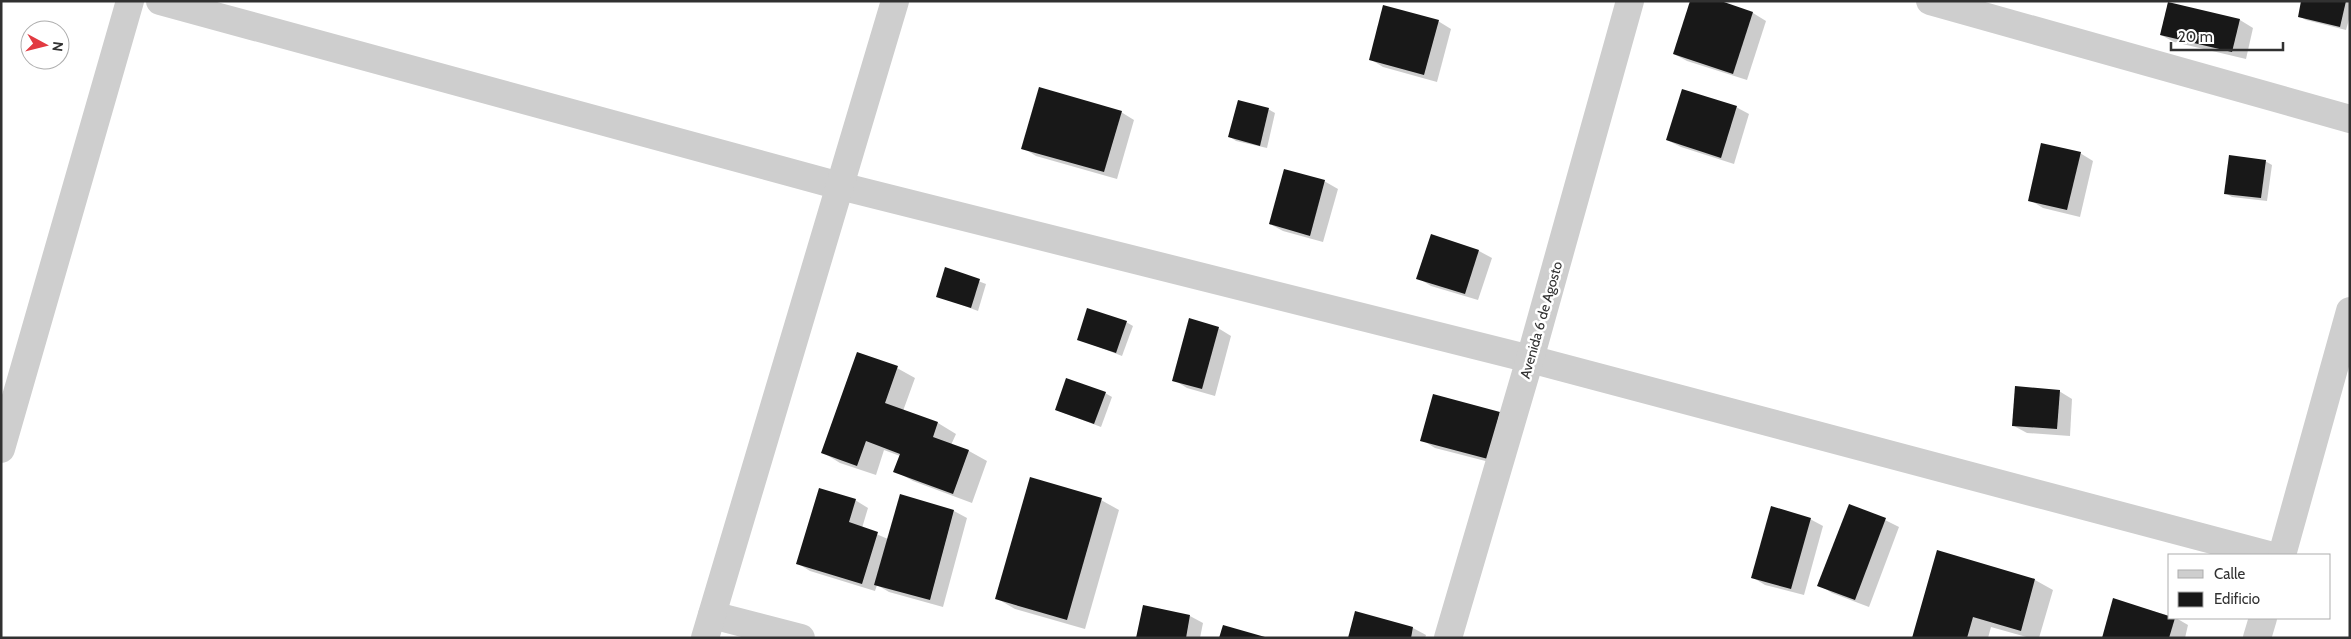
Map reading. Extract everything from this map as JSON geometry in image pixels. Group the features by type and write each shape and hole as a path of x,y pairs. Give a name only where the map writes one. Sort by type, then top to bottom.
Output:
{"street":[{"path":"1,449 130,1"},
{"path":"160,1 840,186 1530,359 2265,554"},
{"path":"801,638 709,626 895,1"},
{"name":"Avenida 6 de Agosto","path":"1448,638 1530,359 1630,1"},
{"path":"1930,1 2350,119"},
{"path":"2282,554 2350,311"},
{"path":"2257,638 2263,619"}],"building":[{"path":"1690,1 1721,1 1753,12 1733,74 1673,54"},
{"path":"2301,1 2346,1 2340,27 2298,17"},
{"path":"2168,2 2240,19 2232,52 2160,35"},
{"path":"1383,5 1439,20 1424,75 1369,60"},
{"path":"1039,87 1122,111 1104,172 1021,149"},
{"path":"1682,89 1737,106 1721,158 1666,140"},
{"path":"1238,100 1269,108 1260,146 1228,137"},
{"path":"2041,143 2081,152 2067,210 2028,201"},
{"path":"2229,155 2266,160 2261,198 2224,194"},
{"path":"1284,169 1325,180 1310,236 1269,224"},
{"path":"1431,234 1479,250 1465,294 1416,279"},
{"path":"945,267 980,279 971,308 936,297"},
{"path":"1087,308 1127,321 1116,353 1077,340"},
{"path":"1189,318 1219,327 1202,389 1172,381"},
{"path":"857,352 898,366 885,403 938,422 933,437 969,450 953,494 893,472 900,454 866,441 857,466 821,453"},
{"path":"1066,378 1106,392 1094,424 1055,410"},
{"path":"2015,386 2060,390 2057,429 2012,426"},
{"path":"1433,394 1500,412 1488,459 1420,441"},
{"path":"1030,477 1102,498 1067,620 995,599"},
{"path":"819,488 856,499 849,522 878,532 862,584 796,564"},
{"path":"900,494 954,510 930,600 874,585"},
{"path":"1849,504 1886,518 1855,600 1817,586"},
{"path":"1771,506 1811,518 1791,589 1751,578"},
{"path":"1937,550 2035,579 2021,631 1973,617 1967,638 1912,638"},
{"path":"2113,598 2168,616 2168,619 2175,619 2169,638 2102,638"},
{"path":"1143,605 1190,615 1186,638 1136,638"},
{"path":"1355,611 1413,627 1411,638 1348,638"},
{"path":"1223,625 1265,637 1265,638 1219,638"}]}
